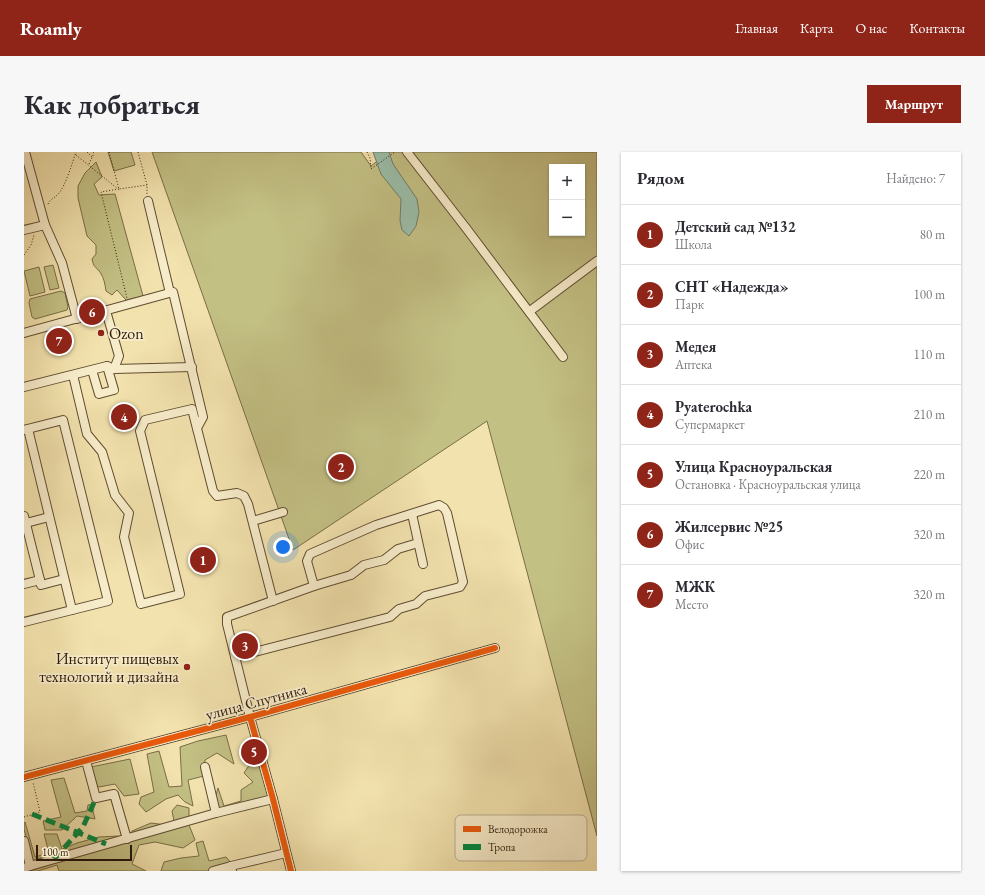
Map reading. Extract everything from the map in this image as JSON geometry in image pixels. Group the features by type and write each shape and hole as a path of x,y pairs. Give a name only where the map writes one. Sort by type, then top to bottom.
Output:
{"street":[{"path":"25,152 45,225 62,263 77,319"},
{"path":"407,152 530,311 563,357"},
{"path":"148,201 170,293"},
{"path":"24,230 45,225"},
{"path":"530,311 597,260"},
{"path":"24,333 173,292 203,417 197,428"},
{"path":"92,370 99,394 114,390 111,367 119,356 106,311"},
{"path":"24,387 92,370 111,367 192,367"},
{"path":"73,375 87,434 102,452 115,495 129,513 124,537 142,604 180,594 140,431 145,420 192,408 213,491 217,496 237,493 244,496 248,504 273,601"},
{"path":"24,622 72,610 108,601 63,420 26,429 72,610"},
{"path":"235,657 390,617 399,609 416,604 425,596 460,587 463,582 447,513 444,508 439,505 376,524 310,554 307,561 314,586"},
{"path":"253,521 283,512"},
{"path":"412,514 423,564"},
{"path":"49,517 25,519 41,585 64,579"},
{"path":"291,871 226,624 227,617 314,586 350,575 364,565 384,560 398,549 418,544"},
{"path":"24,584 40,580"},
{"name":"улица Спутника","path":"24,777 250,717 495,648"},
{"path":"86,761 96,798 114,794 127,839"},
{"path":"205,767 216,813"},
{"path":"24,841 27,867 216,813 273,800"},
{"path":"213,871 232,869 286,852"}],"path":[{"path":"49,201 59,193 76,152"},
{"path":"87,152 92,157"},
{"path":"88,165 93,152"},
{"path":"109,152 119,189"},
{"path":"138,152 147,185 148,201"},
{"path":"367,152 372,169 395,152"},
{"path":"75,155 119,189"},
{"path":"129,304 101,192 147,185"},
{"path":"24,817 40,812 32,781"}],"shaded area":[{"path":"108,152 131,152 135,165 114,171"},
{"path":"152,152 361,152 371,166 389,152 597,152 597,836 487,421 293,550"},
{"path":"373,152 389,152 393,164 417,199 419,212 416,226 409,236 402,230 400,221 401,199 381,174"},
{"path":"96,162 102,177 94,184 99,195 115,194 143,296 126,300 117,290 112,295 106,291 105,283 100,272 93,264 92,259 96,254 96,245 87,236 78,198 78,186 85,173"},
{"path":"53,265 59,288 50,290 44,267"},
{"path":"39,267 45,292 30,296 24,271"},
{"path":"61,291 65,293 68,307 67,310 35,319 32,317 29,303 30,299"},
{"path":"226,735 234,764 217,753 205,760 204,776 188,780 193,806 185,802 178,795 166,799 146,812 139,804 141,797 154,792 147,754 159,751 169,787 182,786 180,747 198,741"},
{"path":"251,744 262,764 269,797 220,811 215,799 218,788 224,806 241,801 241,790 253,782 244,773 250,764 245,746"},
{"path":"130,759 139,794 124,796 115,784 99,787 92,784 91,767"},
{"path":"64,778 75,813 87,811 88,805 94,804 93,811 95,819 77,816 62,830 45,830 43,821 61,817 51,780"},
{"path":"177,805 189,808 189,825 195,840 183,848 155,842 139,845 132,864 146,871 59,871 57,865 38,871 24,871 34,867 24,829 25,822 35,857 49,853 44,834 57,834 62,849 99,837 118,836 129,844 132,831 151,823 166,825 174,821 172,811"},
{"path":"203,841 209,861 226,857 232,864 213,871 161,871 164,862 199,856 196,843"}],"marked path":[{"path":"54,859 83,827 96,798"},
{"path":"32,814 106,844"}],"cycle path":[{"path":"24,777 250,717 495,648"},
{"path":"250,717 291,871"}],"place":[{"name":"Жилсервис №25","path":"92,312"},
{"name":"Ozon","path":"101,333"},
{"name":"МЖК","path":"59,341"},
{"name":"Pyaterochka","path":"124,417"},
{"name":"СНТ «Надежда»","path":"341,467"},
{"name":"Детский сад №132","path":"203,560"},
{"name":"Медея","path":"245,646"},
{"name":"Институт пищевых технологий и дизайна","path":"187,667"},
{"name":"Улица Красноуральская","path":"254,752"}]}
